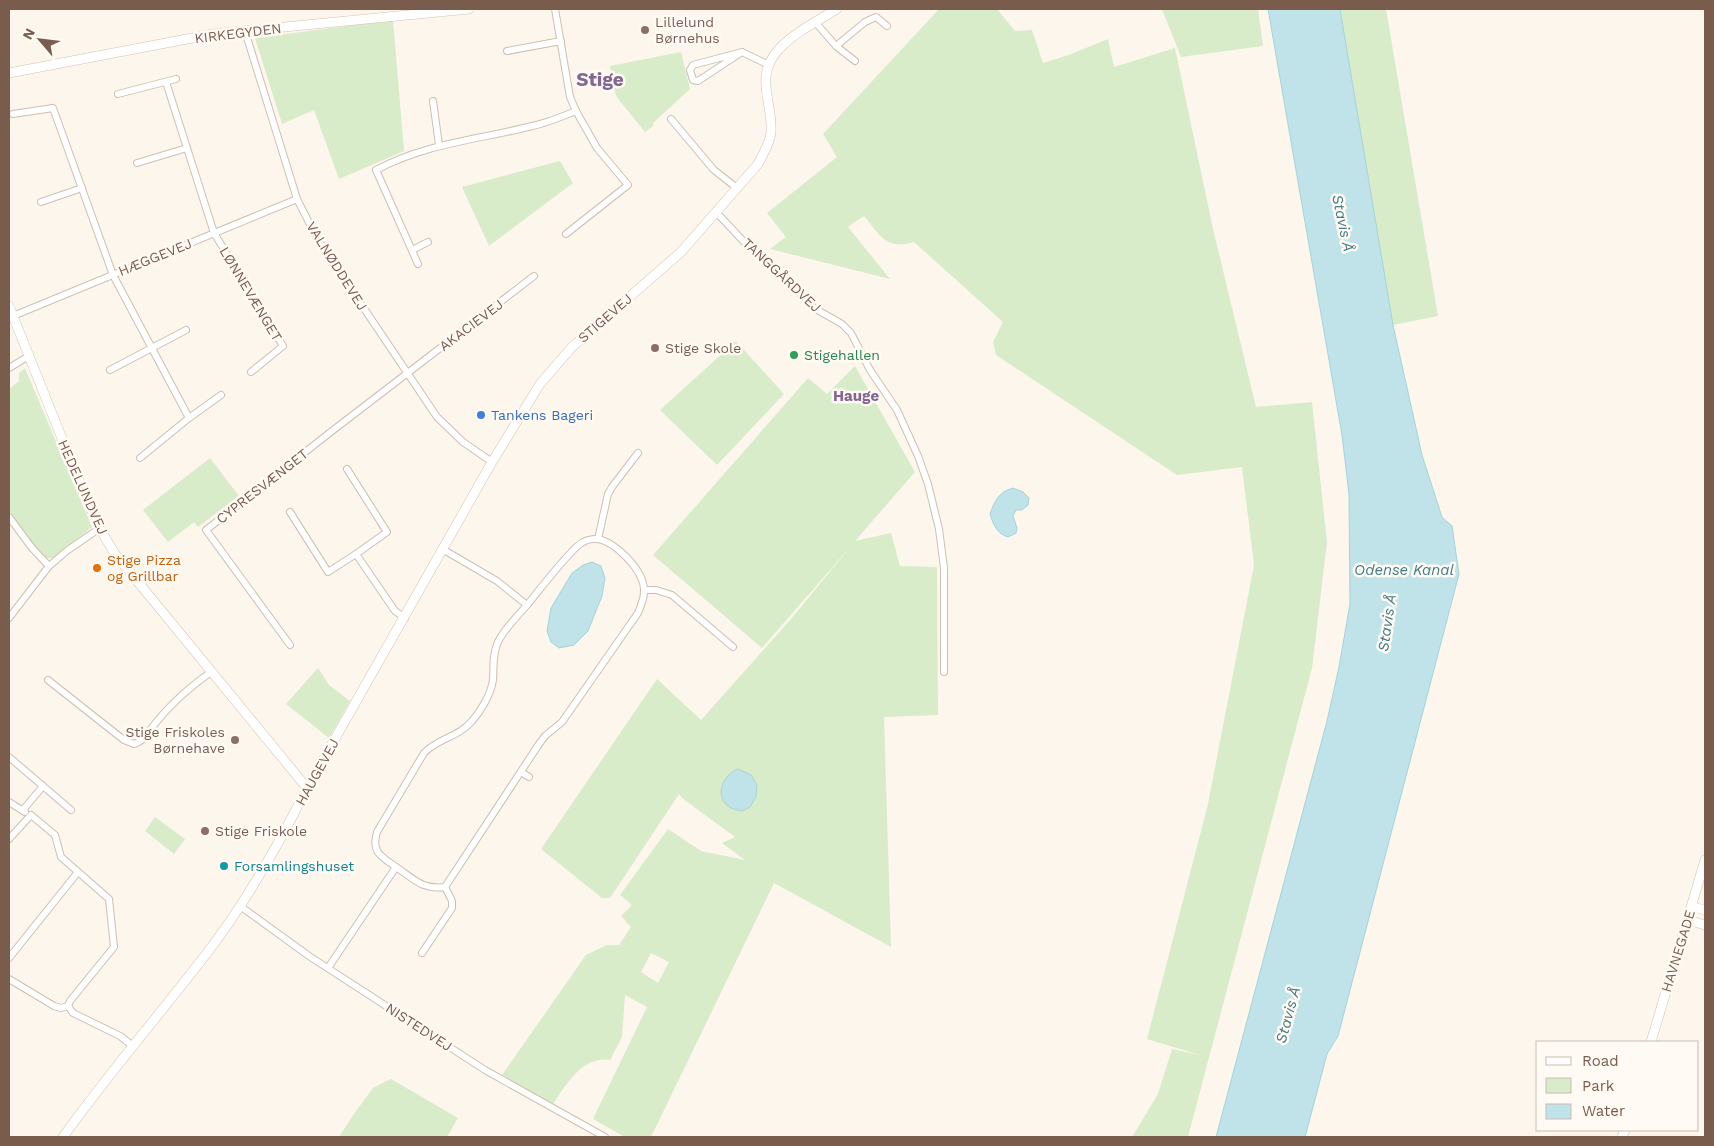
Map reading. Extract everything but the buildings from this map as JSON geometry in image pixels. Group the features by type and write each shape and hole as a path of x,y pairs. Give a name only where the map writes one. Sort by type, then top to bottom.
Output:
{"street":[{"name":"KIRKEGYDEN","path":"9,73 213,34 469,9"},
{"path":"555,9 570,97 576,112 597,148 628,185 566,234"},
{"name":"STIGEVEJ","path":"492,462 540,384 560,360 582,338 681,252 758,164 768,144 770,132 765,83 769,65 780,47 837,9"},
{"path":"836,46 876,17 887,26"},
{"path":"816,23 836,46 855,61"},
{"name":"VALNØDDEVEJ","path":"245,31 297,199 318,240 437,417 463,442 492,462"},
{"path":"506,52 561,41"},
{"path":"742,52 698,81 692,80 690,70 693,65 742,52 769,65"},
{"path":"118,94 176,79"},
{"path":"166,82 214,233"},
{"path":"433,101 439,145"},
{"path":"13,114 53,108 113,274 189,418"},
{"path":"418,264 376,170 396,159 439,145 531,126 576,112"},
{"path":"671,119 714,170 737,188"},
{"path":"138,164 187,148"},
{"path":"41,202 82,188"},
{"name":"HÆGGEVEJ","path":"13,316 297,199"},
{"name":"TANGGÅRDVEJ","path":"716,212 748,246 761,254 814,308 842,324 851,333 870,370 897,410 918,456 939,528 944,568 944,672"},
{"name":"LØNNEVÆNGET","path":"214,233 283,346 251,372"},
{"path":"412,250 428,242"},
{"name":"AKACIEVEJ","path":"407,374 534,276"},
{"name":"HEDELUNDVEJ","path":"9,306 87,501 115,554 307,788"},
{"path":"110,370 186,330"},
{"path":"9,368 29,356"},
{"name":"CYPRESVÆNGET","path":"290,645 206,530 407,374"},
{"path":"140,458 221,395"},
{"path":"598,539 610,490 615,480 638,453"},
{"name":"HAUGEVEJ","path":"63,1137 214,944 240,906 285,831 307,788 444,550 492,462"},
{"path":"290,512 328,572 387,532 347,469"},
{"path":"9,516 32,548 48,566"},
{"path":"9,618 48,566 100,528"},
{"path":"598,539 611,545 635,566 644,587 643,602 632,621 562,722 539,744 445,887 433,888 424,886 377,852 374,842 377,832 424,753 431,745 457,733 472,721 492,687 494,656 498,641 527,605 580,543 598,539"},
{"path":"444,550 497,581 527,605"},
{"path":"356,554 395,611 405,618"},
{"path":"644,587 672,595 733,647"},
{"path":"48,680 124,740 134,744 143,739 164,711 186,690 211,672"},
{"path":"10,757 71,810"},
{"path":"521,772 529,777"},
{"path":"22,810 43,786"},
{"path":"9,802 30,815 55,835 61,857 109,899 114,947 68,1006"},
{"path":"9,839 30,815"},
{"name":"HAVNEGADE","path":"1651,1041 1705,860"},
{"path":"328,968 396,867"},
{"path":"9,958 78,872"},
{"path":"422,953 452,908 452,901 445,887"},
{"name":"NISTEDVEJ","path":"240,906 309,956 485,1070 605,1137"},
{"path":"1692,907 1705,910"},
{"path":"1688,920 1705,925"},
{"path":"9,979 54,1006 61,1008 68,1006"},
{"path":"68,1006 73,1013 120,1036 133,1046"}],"green space":[{"path":"939,9 997,9 1015,31 1032,30 1043,63 1069,55 1108,39 1114,67 1175,48 1213,229 1256,407 1312,402 1327,542 1312,668 1188,1137 1132,1137 1158,1094 1172,1049 1200,1055 1147,1039 1208,804 1254,565 1242,467 1177,475 996,355 993,342 1003,322 914,242 896,244 884,240 864,216 848,227 890,279 770,249 786,237 767,213 837,157 823,134"},
{"path":"1162,9 1258,9 1263,46 1181,57"},
{"path":"1340,9 1386,9 1438,316 1393,325"},
{"path":"393,20 404,151 339,179 314,110 282,124 255,38"},
{"path":"681,52 690,89 645,132 616,96 610,66"},
{"path":"560,161 573,183 489,246 462,187"},
{"path":"736,341 784,394 717,465 660,410"},
{"path":"855,366 915,472 855,541 891,533 900,566 937,567 938,715 884,717 891,947 774,883 651,1137 625,1137 593,1119 647,1007 625,995 622,1037 610,1060 591,1062 583,1067 570,1080 553,1104 502,1075 586,955 607,945 619,945 631,927 621,916 632,905 620,895 668,829 701,851 745,860 722,843 735,837 679,794 610,898 602,898 541,849 657,679 701,720 791,619 851,546 762,648 653,555 808,378 827,394","holes":["651,953 669,962 658,983 641,972"]},
{"path":"25,368 92,527 53,558 46,558 34,546 9,511 9,389 19,381 19,373"},
{"path":"210,458 239,496 198,527 194,522 168,542 143,510"},
{"path":"318,668 329,685 350,701 329,738 286,704"},
{"path":"155,817 185,839 174,854 145,831"},
{"path":"391,1079 458,1118 447,1137 339,1137 373,1088"}],"water":[{"name":"Odense Kanal","path":"1268,9 1340,9 1393,325 1422,455 1442,517 1452,526 1459,574 1338,1036 1327,1054 1305,1137 1216,1137 1327,721 1350,604 1349,494 1342,435"},
{"path":"1013,488 1023,492 1029,498 1028,505 1022,510 1016,510 1013,516 1017,528 1016,533 1008,537 998,531 990,514 998,497"},
{"path":"592,562 601,566 605,578 602,596 588,631 574,645 559,648 551,642 547,631 551,608 572,573 583,565"},
{"path":"738,769 751,775 757,785 756,797 750,807 742,811 729,806 721,795 725,779"}],"place":[{"name":"Lillelund Børnehus","path":"645,30"},
{"name":"Stige Skole","path":"655,348"},
{"name":"Stigehallen","path":"794,355"},
{"name":"Tankens Bageri","path":"481,415"},
{"name":"Stige Pizza og Grillbar","path":"97,568"},
{"name":"Stige Friskoles Børnehave","path":"235,740"},
{"name":"Stige Friskole","path":"205,831"},
{"name":"Forsamlingshuset","path":"224,866"}],"district":[{"name":"Stige","path":"600,79"},
{"name":"Hauge","path":"856,396"}],"water label":[{"name":"Stavis Å","path":"1343,223"},
{"name":"Stavis Å","path":"1387,623"},
{"name":"Stavis Å","path":"1288,1015"}]}
